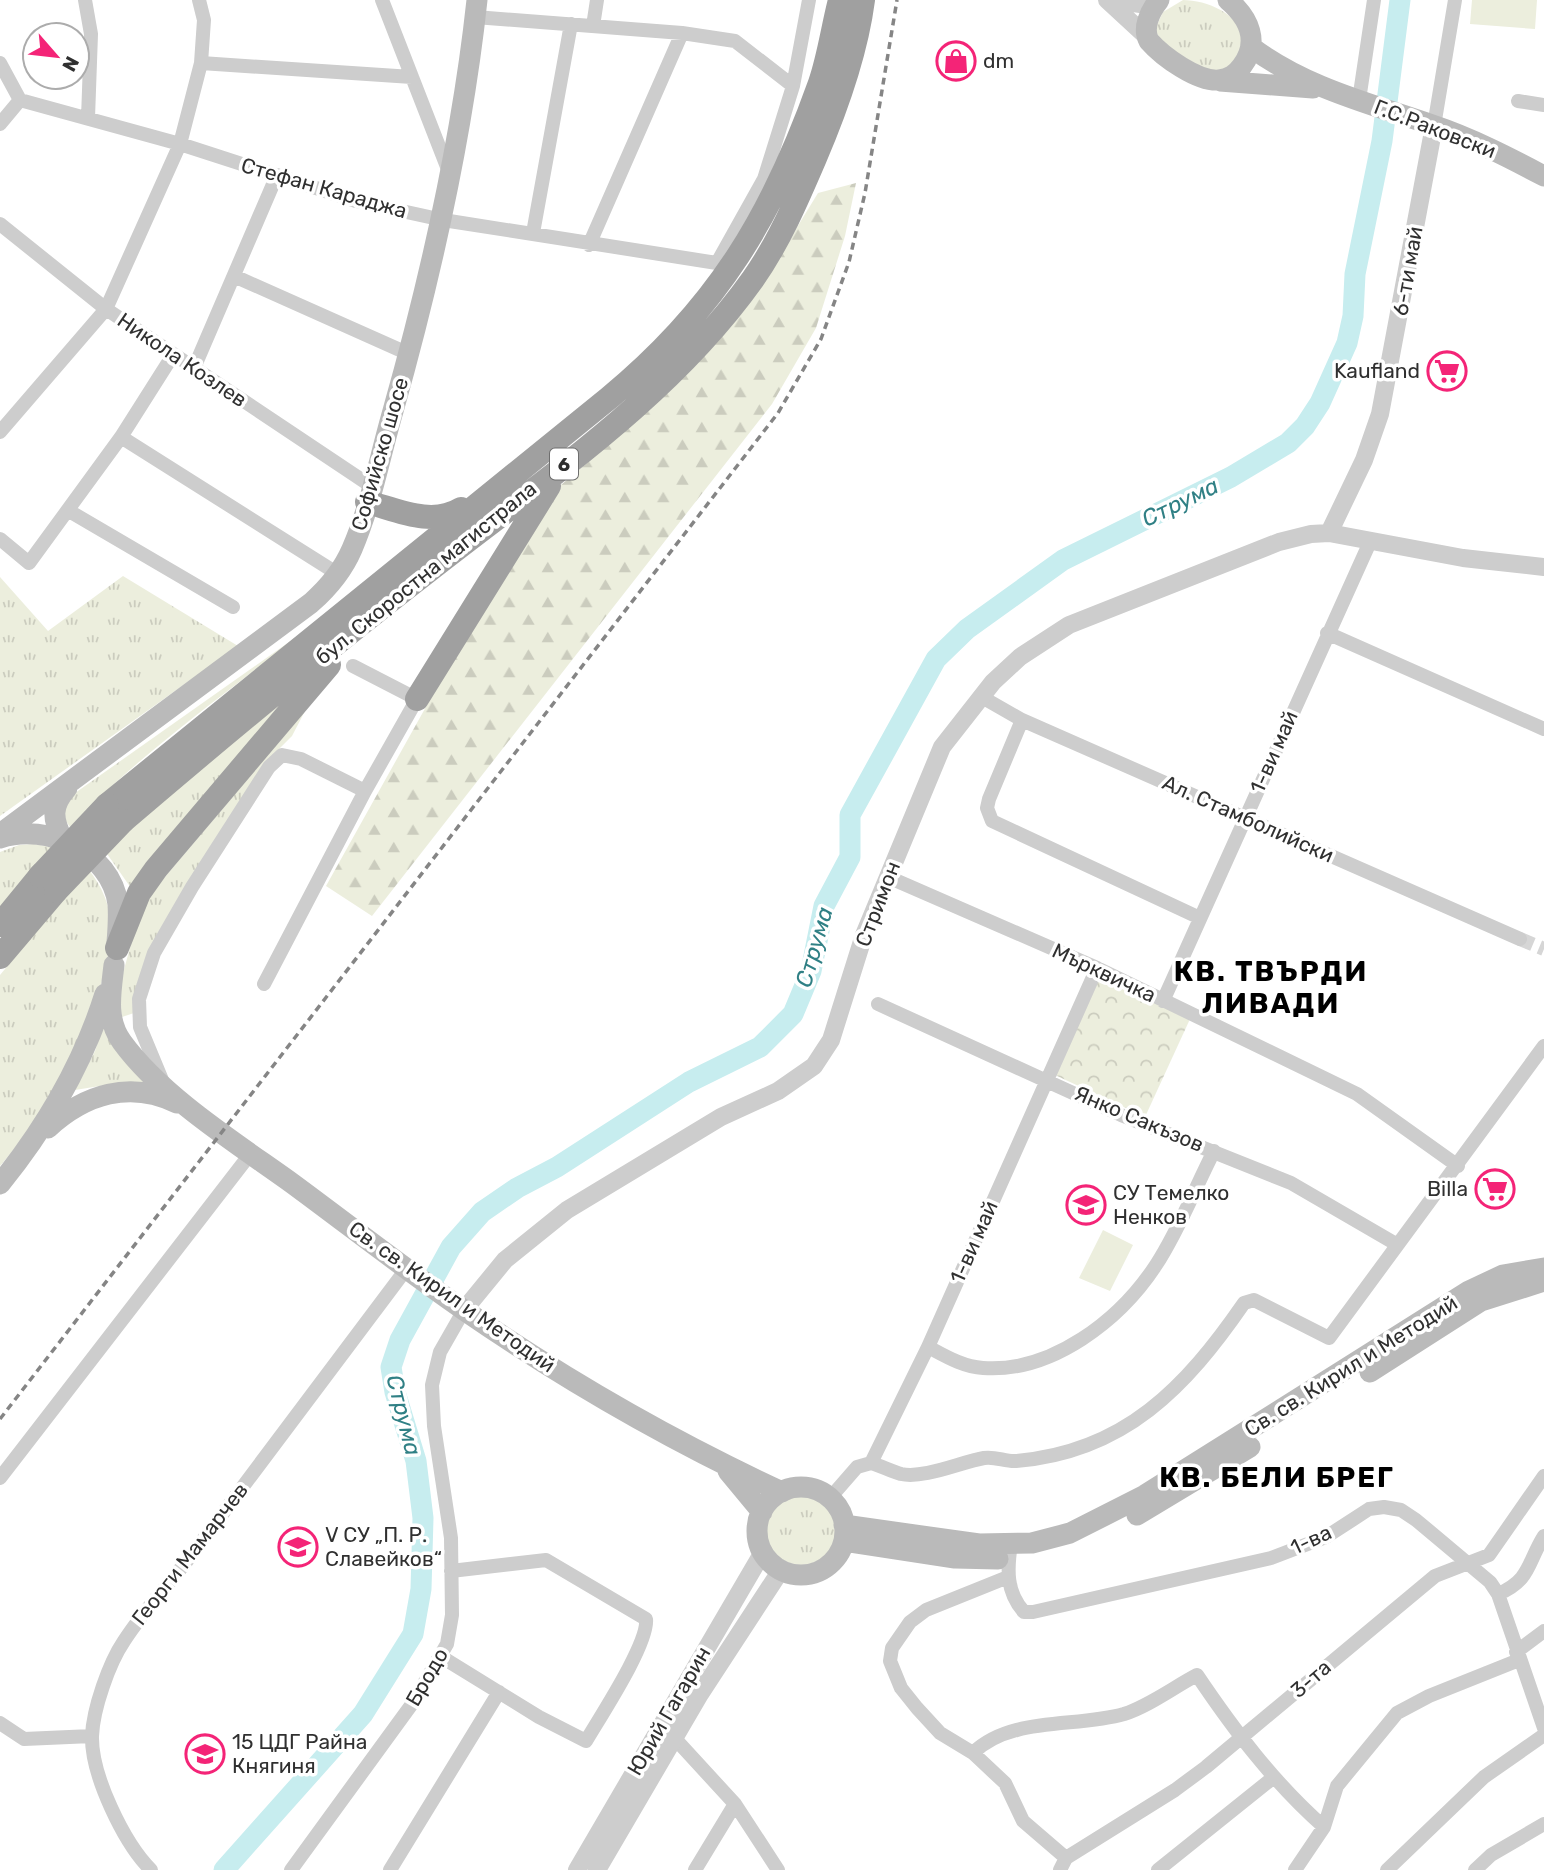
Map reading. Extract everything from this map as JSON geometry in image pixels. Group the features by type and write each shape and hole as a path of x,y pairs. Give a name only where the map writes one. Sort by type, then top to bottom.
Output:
{"highway":[{"name":"бул. Скоростна магистрала","path":"0,925 48,883 115,813 501,485 649,365 699,313 736,264 768,210 821,81 839,0"},
{"name":"бул. Скоростна магистрала","path":"115,813 572,457 665,380 715,328 754,277 789,220 835,111 863,0"},
{"path":"417,699 536,504 572,457"},
{"path":"369,494 439,518 455,514 501,485"},
{"path":"115,957 139,893 156,869 374,613"},
{"name":"бул. Скоростна магистрала","path":"0,957 48,883"}],"main road":[{"path":"1216,80 1234,75 1251,47 1247,22 1227,0"},
{"path":"1146,36 1157,3"},
{"name":"Софийско шосе","path":"0,836 311,603 338,574 352,549 369,494 409,354 443,220 476,9"},
{"name":"Г.С.Раковски","path":"1146,36 1152,45 1195,74 1216,80 1322,89"},
{"name":"Г.С.Раковски","path":"1251,47 1282,69 1322,89 1428,124 1544,176"},
{"name":"Софийско шосе","path":"63,839 53,817 54,808 72,782"},
{"path":"0,836 28,834 63,839 93,859 110,881 118,902 115,957 95,1025 65,1090 0,1184"},
{"name":"Св. св. Кирил и Методий","path":"115,957 110,1001 112,1022 121,1041 194,1112 413,1272 457,1313 722,1464 782,1492"},
{"name":"Св. св. Кирил и Методий","path":"28,1146 62,1115 96,1096 134,1091 152,1093 194,1112"},
{"name":"Св. св. Кирил и Методий","path":"1009,1560 1096,1521 1145,1495 1469,1291 1503,1275 1544,1268"},
{"name":"Св. св. Кирил и Методий","path":"844,1533 932,1539 1009,1560 1071,1546 1109,1531 1205,1476 1481,1301 1511,1289 1544,1282"},
{"name":"Св. св. Кирил и Методий","path":"722,1464 762,1513"},
{"path":"810,1488 830,1498 840,1510 844,1533 832,1562 819,1571 804,1575 781,1570 762,1552 758,1528 762,1513 782,1492 810,1488"}],"street":[{"path":"85,0 92,34 88,118"},
{"path":"0,432 106,309 180,144 201,63 204,20 199,0"},
{"path":"382,0 451,177"},
{"path":"593,26 597,0"},
{"path":"476,9 571,24 682,33 735,41 793,86 809,0"},
{"path":"1107,0 1146,36"},
{"path":"1113,0 1157,3"},
{"path":"1365,102 1374,0"},
{"name":"6-ти май","path":"1329,533 1369,449 1380,414 1428,124 1455,0"},
{"path":"533,233 571,24"},
{"path":"589,245 682,33"},
{"path":"0,62 20,100 0,124"},
{"path":"201,63 412,77"},
{"name":"Стефан Караджа","path":"20,100 180,144 356,201 443,220 717,263 764,179 793,86"},
{"path":"1518,100 1544,105"},
{"path":"194,368 276,175"},
{"name":"Никола Козлев","path":"0,224 106,309 194,368 369,494"},
{"path":"234,276 409,354"},
{"path":"0,539 29,563 121,437 173,355"},
{"path":"121,437 338,574"},
{"path":"69,511 233,607"},
{"path":"1329,533 1463,558 1544,566"},
{"name":"Стримон","path":"457,1313 505,1261 567,1210 722,1117 778,1091 814,1066 831,1040 864,935 942,747 980,696 1020,657 1069,625 1279,542 1311,534 1329,533"},
{"name":"1-ви май","path":"1163,1001 1370,542"},
{"path":"1327,633 1544,729"},
{"path":"264,984 365,791 417,699 353,666"},
{"name":"Ал. Стамболийски","path":"980,696 1022,720 1520,939"},
{"path":"1022,720 989,799 987,808 992,821 1200,918"},
{"path":"163,1083 140,1027 139,999 154,953 192,887 270,767 282,755 301,759 365,791"},
{"name":"Мърквичка","path":"888,877 1097,968 1357,1094 1458,1166"},
{"name":"1-ви май","path":"830,1498 857,1467 871,1463 928,1348 1097,968"},
{"name":"Янко Сакъзов","path":"878,1004 1121,1115 1291,1183 1396,1244"},
{"path":"871,1463 904,1475 956,1467 987,1457 1015,1461 1068,1450 1115,1435 1164,1399 1208,1355 1244,1303 1254,1300 1322,1337 1329,1338 1544,1046"},
{"path":"928,1348 961,1363 982,1368 1005,1367 1060,1352 1100,1325 1123,1305 1156,1264 1214,1151"},
{"path":"0,1478 251,1153"},
{"name":"Георги Мамарчев","path":"151,1870 134,1853 101,1778 92,1736 106,1674 123,1641 413,1272"},
{"name":"Бродо","path":"291,1870 412,1704 447,1644 452,1615 451,1538 434,1426 432,1385 440,1352 457,1313"},
{"name":"3-та","path":"1063,1864 1175,1790 1388,1612 1416,1594 1434,1576 1468,1560 1489,1555 1544,1476"},
{"name":"1-ва","path":"1009,1560 1014,1600 1024,1612 1054,1609 1271,1558 1317,1541 1369,1508 1401,1510 1468,1560 1498,1594 1543,1726"},
{"path":"1498,1594 1516,1586 1527,1572 1544,1536"},
{"name":"Юрий Гагарин","path":"577,1870 762,1552"},
{"path":"440,1657 586,1741 645,1635 646,1619 546,1560 452,1571"},
{"path":"1009,1560 910,1622 892,1648 890,1661 893,1673 917,1708 940,1733 973,1753 1005,1783 1023,1821 1063,1864"},
{"name":"Юрий Гагарин","path":"597,1870 674,1739 781,1570"},
{"path":"1295,1870 1324,1827 1337,1786 1397,1713 1517,1656 1544,1631"},
{"path":"973,1753 988,1739 1019,1730 1096,1721 1128,1713 1197,1675 1240,1738 1296,1802 1324,1827"},
{"path":"390,1870 499,1692"},
{"path":"0,1723 24,1739 92,1736"},
{"path":"662,1723 735,1804 778,1870"},
{"path":"1387,1870 1484,1777 1543,1726"},
{"path":"1158,1870 1274,1777"},
{"path":"695,1870 735,1804"},
{"path":"1475,1870 1491,1855 1544,1824"}],"green space":[{"path":"1183,0 1216,7 1226,13 1240,30 1240,52 1221,73 1203,68 1174,52 1155,29 1163,12"},
{"path":"1472,0 1537,0 1535,29 1470,24"},
{"path":"856,183 845,236 816,328 772,404 372,916 326,886 432,696 555,490 626,430 788,242 818,193"},
{"path":"123,576 238,646 0,816 0,577 48,631"},
{"path":"313,625 157,747 70,827 63,817 68,798"},
{"path":"309,677 131,888 105,851"},
{"path":"305,711 292,736 273,755 174,908 134,1013 122,1017 117,995 142,904"},
{"path":"19,845 52,847 0,907 0,852"},
{"path":"88,869 106,899 111,924 107,962 98,993 72,1057 55,1088 0,1166 0,975"},
{"path":"1100,977 1190,1019 1145,1117 1055,1075"},
{"path":"104,1022 148,1087 125,1082 75,1090 95,1051"},
{"path":"1103,1230 1133,1245 1110,1291 1079,1278"},
{"path":"801,1495 826,1505 836,1530 826,1555 801,1565 776,1555 766,1530 776,1505"}],"waterway":[{"name":"Струма","path":"224,1870 363,1714 413,1634 421,1589 423,1518 416,1461 395,1392 391,1367 400,1340 451,1247 482,1212 517,1188 557,1167 689,1082 760,1047 793,1014 811,971 824,906 850,857 850,815 936,659 967,629 1063,560 1231,477 1288,443 1305,426 1320,403 1347,343 1353,316 1355,274 1382,141 1400,0"}],"tunnel":[{"path":"1520,939 1544,949"}],"railway":[{"path":"0,1419 778,413 821,339 849,262 865,193 897,0"}],"place":[{"name":"dm","path":"956,61"},
{"name":"Kaufland","path":"1447,371"},
{"name":"Billa","path":"1495,1189"},
{"name":"СУ Темелко Ненков","path":"1086,1205"},
{"name":"V СУ „П. Р. Славейков“","path":"298,1547"},
{"name":"15 ЦДГ Райна Княгиня","path":"205,1754"}],"district":[{"name":"КВ. ТВЪРДИ ЛИВАДИ","path":"1271,987"},
{"name":"КВ. БЕЛИ БРЕГ","path":"1277,1477"}]}
